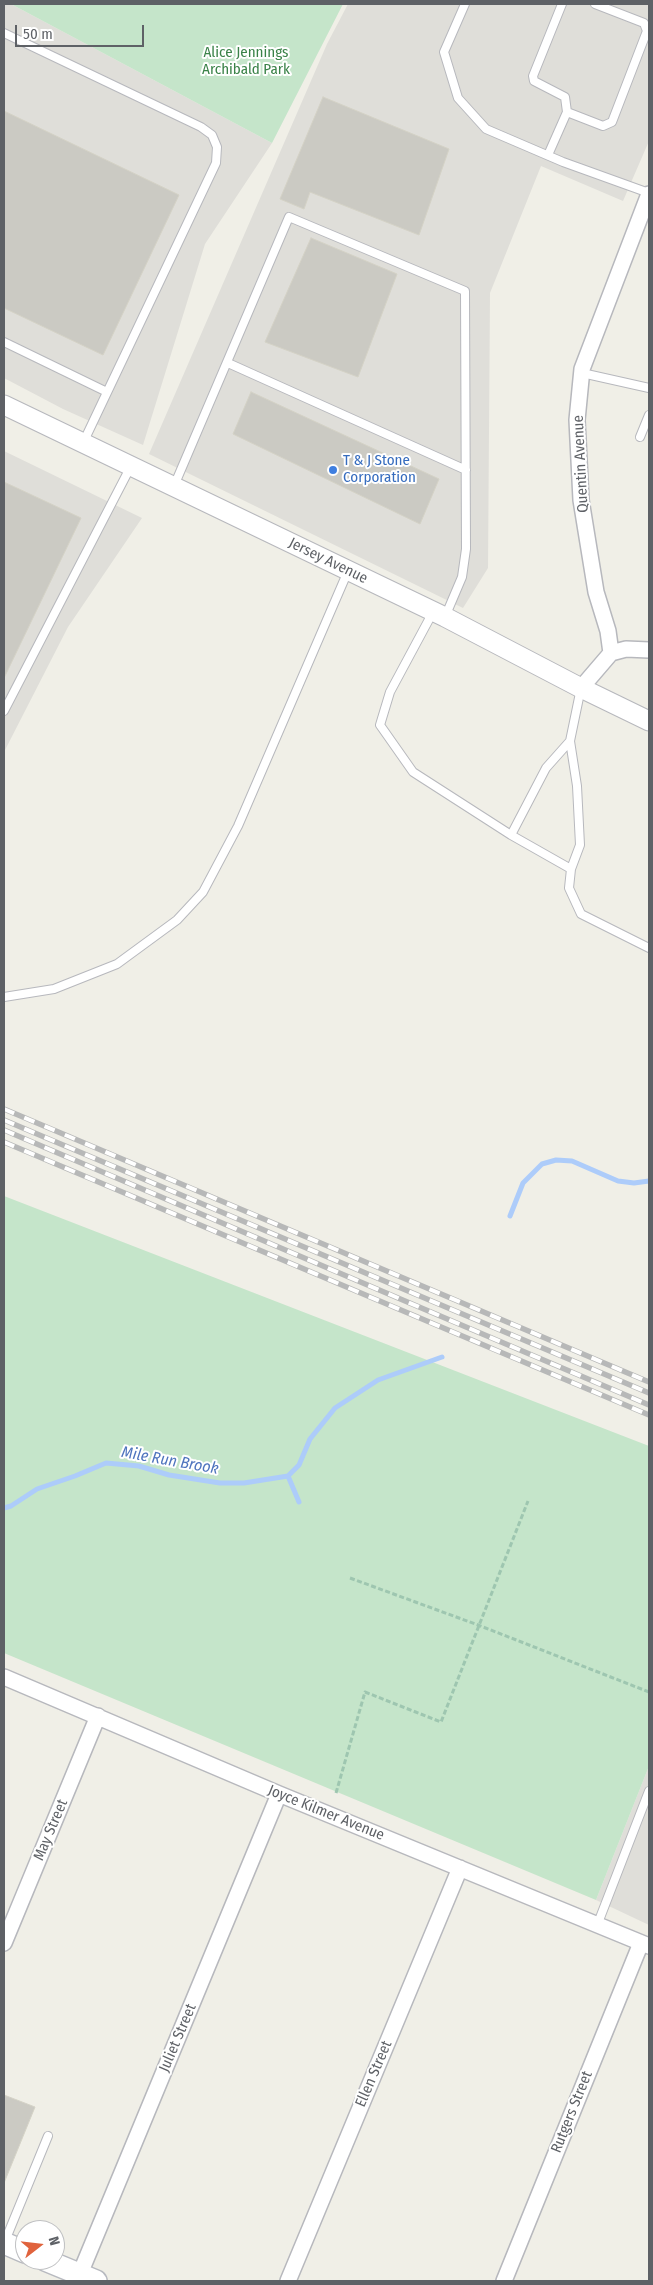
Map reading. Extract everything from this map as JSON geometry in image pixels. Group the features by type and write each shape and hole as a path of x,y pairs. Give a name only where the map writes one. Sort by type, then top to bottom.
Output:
{"main road":[{"path":"65,2270 84,2279"}],"street":[{"name":"Quentin Avenue","path":"611,653 608,631 596,592 581,500 576,420 582,373 603,310 643,229 649,194"},
{"name":"Jersey Avenue","path":"4,405 439,614 649,721"},
{"path":"581,688 611,653 634,648 649,650"},
{"name":"Joyce Kilmer Avenue","path":"4,1677 279,1794 598,1923 645,1944"},
{"name":"May Street","path":"4,1943 98,1716"},
{"name":"Juliet Street","path":"84,2279 279,1794"},
{"name":"Ellen Street","path":"288,2281 460,1868"},
{"name":"Rutgers Street","path":"504,2281 645,1944"}],"lane":[{"path":"465,4 444,52 458,98 486,129 649,194"},
{"path":"548,155 567,112 565,97 534,81 533,76 562,4"},
{"path":"567,112 603,126 612,122 647,31 644,23 595,4"},
{"path":"4,33 201,127 212,135 217,147 216,163 83,443"},
{"path":"174,487 289,217 465,291 466,549 462,578 390,692 380,726 413,772 511,836 571,869"},
{"path":"4,342 107,392"},
{"path":"228,363 466,470"},
{"path":"582,373 649,388"},
{"path":"640,438 649,416"},
{"path":"4,711 131,466"},
{"path":"4,997 54,989 117,964 177,920 203,892 238,826 348,571"},
{"path":"581,688 570,741 577,786 580,845 571,869 569,888 581,914 649,948"},
{"path":"511,836 546,768 570,741"},
{"path":"598,1923 649,1791"},
{"path":"4,2243 48,2136"}],"path":[{"path":"336,1793 365,1692 441,1722 528,1501"},
{"path":"350,1578 478,1625 649,1692"}],"shaded area":[{"path":"4,4 11,4 272,143 205,244 143,445 63,409 4,378"},
{"path":"348,4 649,4 649,141 623,201 541,166 490,293 488,568 463,608 149,454 327,44"},
{"path":"4,451 142,518 68,627 4,752"},
{"path":"649,1766 649,1925 596,1900"}],"green space":[{"name":"Alice Jennings Archibald Park","path":"11,4 343,4 272,143"},
{"path":"4,1196 649,1446 649,1766 596,1900 4,1653"}],"building":[{"path":"323,97 449,149 419,235 310,192 304,209 280,199"},
{"path":"4,111 179,195 103,355 4,308"},
{"path":"311,238 397,274 358,377 265,342"},
{"path":"251,392 439,479 420,524 233,434"},
{"path":"4,482 81,518 4,678"},
{"path":"4,2095 35,2107 4,2183"}],"waterway":[{"name":"Mile Run Brook","path":"510,1216 523,1183 542,1164 556,1160 572,1161 618,1181 634,1183 649,1181"},
{"name":"Mile Run Brook","path":"4,1508 11,1506 37,1489 106,1463 139,1466 169,1475 220,1483 244,1483 288,1476 299,1465 310,1439 335,1408 378,1380 442,1357"},
{"path":"288,1476 299,1502"}],"railway":[{"path":"4,1109 649,1382"},
{"path":"4,1120 649,1393"},
{"path":"4,1130 649,1405"},
{"path":"4,1142 649,1415"}],"place":[{"name":"T & J Stone Corporation","path":"333,470"}]}
